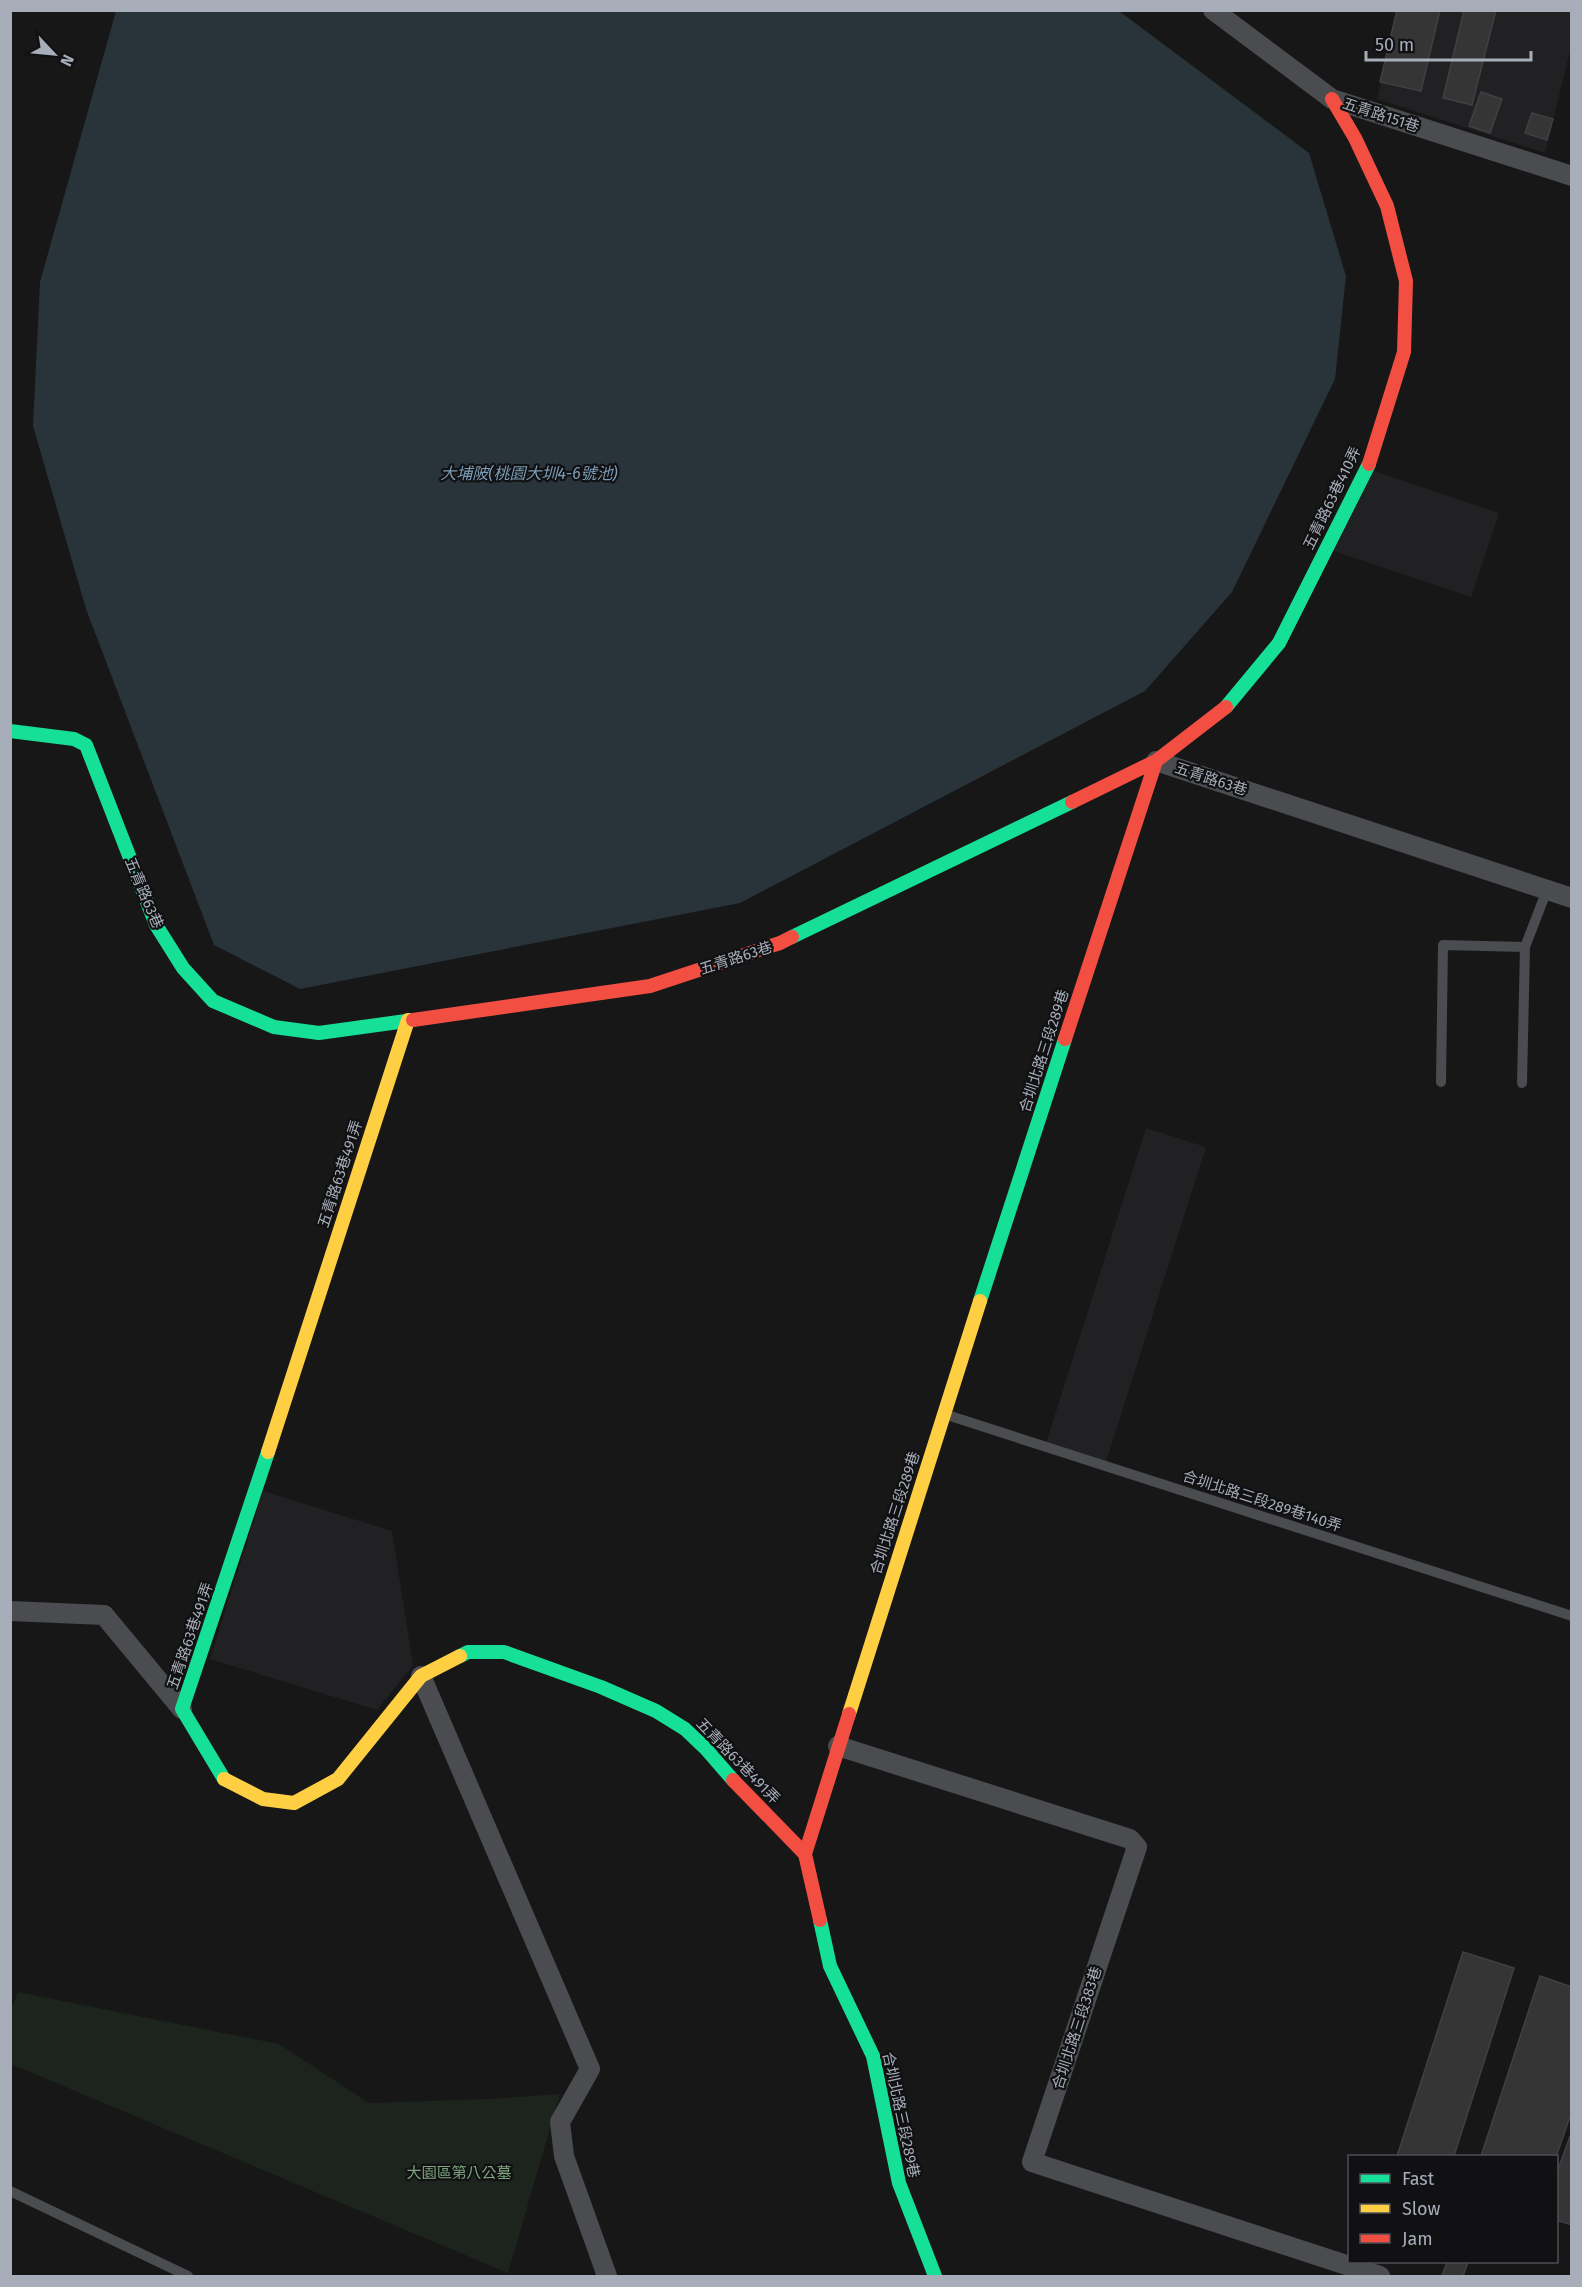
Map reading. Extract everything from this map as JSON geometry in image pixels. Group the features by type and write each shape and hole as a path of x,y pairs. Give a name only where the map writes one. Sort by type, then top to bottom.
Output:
{"street":[{"name":"五青路151巷","path":"1214,10 1332,99 1572,176"},
{"name":"五青路63巷410弄","path":"1155,761 1225,709 1279,643 1371,460 1404,352 1406,281 1387,206 1355,138 1332,99"},
{"name":"五青路63巷","path":"10,730 74,739 86,745 156,925 183,968 213,1001 274,1027 319,1033 650,986 780,944 1155,761 1572,898"},
{"name":"合圳北路三段289巷","path":"935,2277 899,2183 873,2056 830,1966 805,1854 943,1414 1155,761"},
{"name":"五青路63巷491弄","path":"408,1020 182,1709 226,1781 263,1799 294,1803 338,1779 422,1676 468,1652 504,1652 600,1687 656,1711 685,1729 805,1854"},
{"path":"10,1611 104,1615 182,1709"},
{"path":"422,1676 590,2069 560,2122 564,2156 607,2277"},
{"name":"合圳北路三段383巷","path":"838,1746 1130,1839 1137,1847 1032,2162 1380,2277"}],"lane":[{"path":"1522,1083 1525,947 1547,890"},
{"path":"1441,1082 1443,945 1525,947"},
{"name":"合圳北路三段289巷140弄","path":"943,1414 1572,1616"},
{"path":"10,2191 188,2277"}],"shaded area":[{"path":"1397,11 1571,11 1571,47 1545,153 1377,99"},
{"path":"1368,469 1499,513 1471,597 1328,549"},
{"path":"1146,1128 1206,1147 1106,1462 1046,1443"},
{"path":"263,1491 392,1531 413,1665 377,1710 210,1659"}],"green space":[{"name":"大園區第八公墓","path":"18,1992 279,2044 369,2103 560,2094 508,2273 11,2064 10,2012"}],"water":[{"name":"大埔陂(桃園大圳4-6號池)","path":"116,11 1119,11 1309,153 1346,276 1335,379 1232,592 1145,691 740,903 300,989 214,945 86,609 33,426 40,282"}],"building":[{"path":"1397,10 1440,10 1421,91 1380,82"},
{"path":"1464,10 1496,10 1472,105 1443,98"},
{"path":"1481,92 1502,99 1490,133 1469,126"},
{"path":"1532,113 1553,119 1547,140 1525,133"},
{"path":"1463,1952 1514,1968 1454,2155 1397,2155"},
{"path":"1540,1976 1572,1987 1572,2111 1557,2155 1481,2155"},
{"path":"1572,2131 1572,2225 1558,2221 1558,2170"},
{"path":"1447,2263 1468,2263 1463,2276 1442,2276"}],"traffic: fast":[{"path":"1226,707 1279,643 1369,464"},
{"path":"10,731 74,739 86,745 156,925 183,968 213,1001 274,1027 319,1033 413,1020"},
{"path":"792,937 1072,802"},
{"path":"980,1301 1065,1039"},
{"path":"224,1779 182,1709 268,1452"},
{"path":"460,1656 468,1652 504,1652 601,1687 656,1711 685,1729 733,1780"},
{"path":"820,1920 830,1966 873,2056 899,2183 935,2276"}],"traffic: slow":[{"path":"268,1452 408,1020"},
{"path":"849,1714 980,1301"},
{"path":"224,1779 263,1799 294,1803 338,1779 421,1676 460,1656"}],"traffic: jam":[{"path":"1332,99 1355,138 1387,206 1406,281 1404,352 1369,464"},
{"path":"1072,802 1156,761 1226,707"},
{"path":"1065,1039 1156,761"},
{"path":"413,1020 650,986 792,937"},
{"path":"820,1920 805,1854 849,1714"},
{"path":"733,1780 805,1854"}]}
